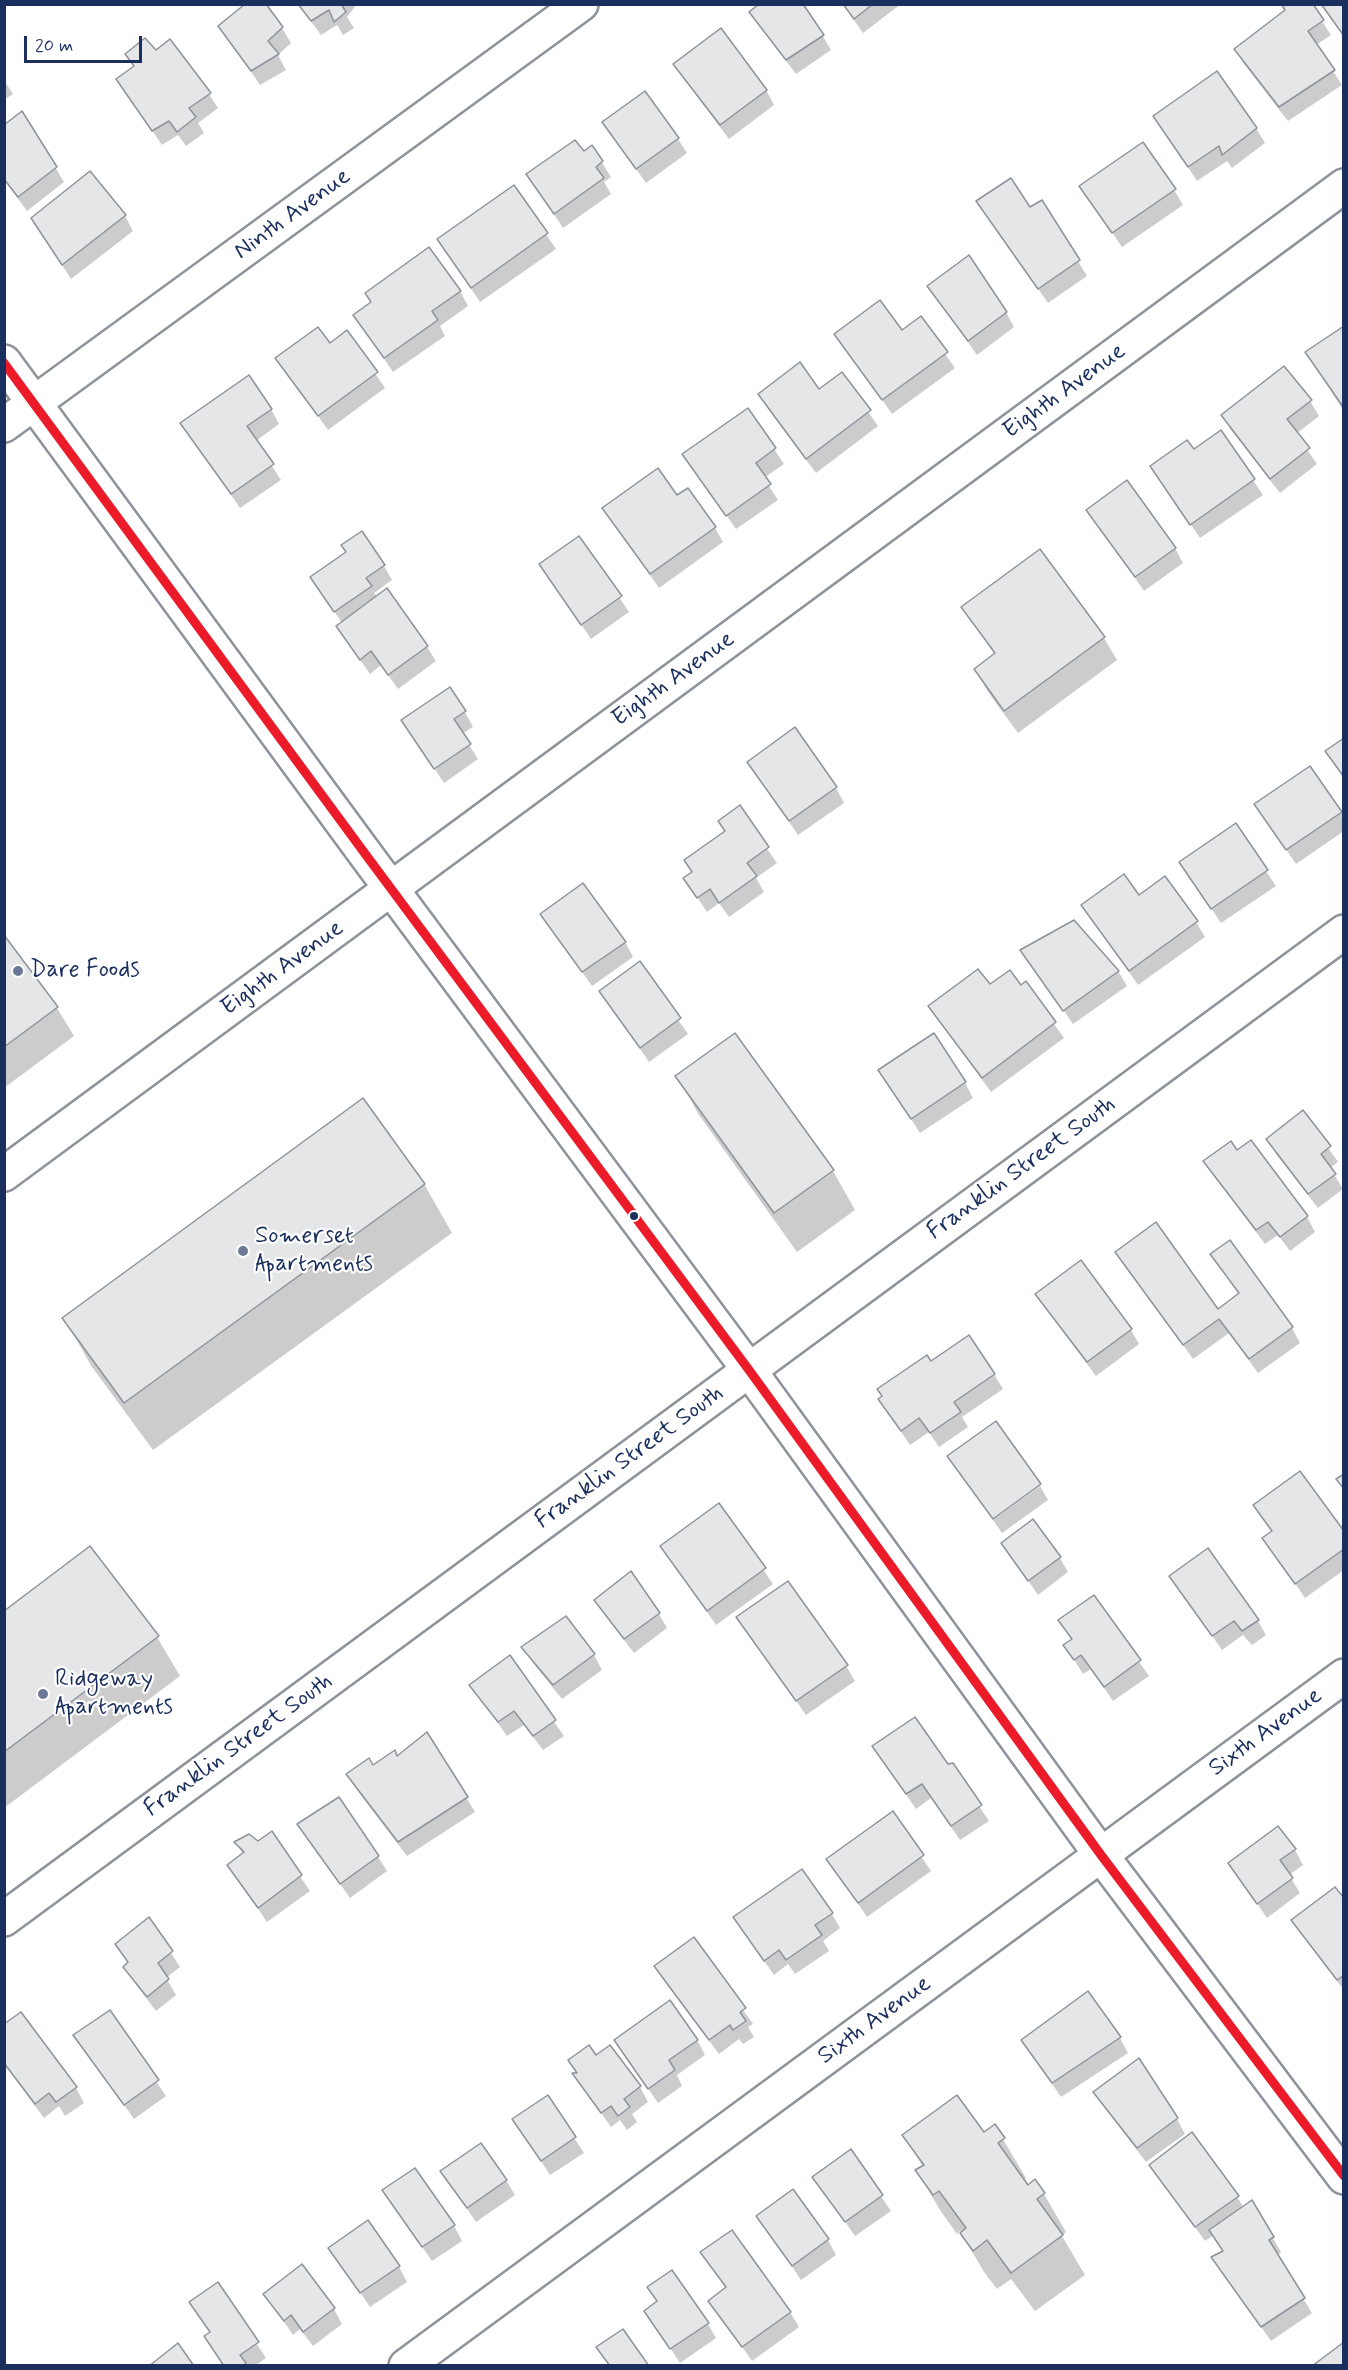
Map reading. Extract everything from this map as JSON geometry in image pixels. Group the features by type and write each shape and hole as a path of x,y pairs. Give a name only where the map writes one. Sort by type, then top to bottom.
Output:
{"street":[{"name":"Ninth Avenue","path":"4,425 581,4"},
{"name":"Eighth Avenue","path":"4,1174 1344,186"},
{"path":"4,362 749,1370 1101,1855 1344,2177"},
{"name":"Franklin Street South","path":"4,1919 1344,932"},
{"name":"Sixth Avenue","path":"406,2366 1344,1676"}],"building":[{"path":"245,4 266,4 283,27 268,41 279,54 251,71 218,26"},
{"path":"298,4 341,4 346,12 334,22 329,10 311,21"},
{"path":"759,4 803,4 824,35 786,60 749,12"},
{"path":"843,4 873,4 854,19"},
{"path":"1281,4 1313,4 1324,20 1308,31 1335,70 1279,107 1234,49 1285,10"},
{"path":"1321,4 1344,4 1344,36"},
{"path":"721,28 767,90 720,125 673,64"},
{"path":"145,38 156,50 170,39 211,93 189,108 196,117 177,132 169,121 152,131 116,79 134,66 125,54"},
{"path":"1217,71 1257,128 1222,155 1219,146 1188,167 1153,116"},
{"path":"645,91 679,138 636,169 602,122"},
{"path":"22,111 57,167 18,197 4,179 4,125"},
{"path":"575,140 584,151 592,145 603,161 596,167 604,178 554,214 526,174"},
{"path":"1143,142 1176,189 1112,233 1079,186"},
{"path":"90,171 126,215 62,265 31,218"},
{"path":"1011,178 1030,207 1042,200 1080,260 1038,289 976,201"},
{"path":"514,185 548,233 471,288 437,239"},
{"path":"429,247 461,291 432,311 438,320 384,358 353,315 371,302 365,293"},
{"path":"969,255 1007,312 968,341 927,286"},
{"path":"880,300 902,330 921,316 948,352 882,400 834,334"},
{"path":"1344,326 1344,408 1305,352"},
{"path":"318,327 330,343 347,330 378,372 318,416 275,358"},
{"path":"800,362 819,389 842,372 871,410 806,459 758,394"},
{"path":"1284,366 1312,400 1287,419 1310,448 1270,479 1221,415"},
{"path":"249,375 272,409 247,426 274,464 231,494 180,423"},
{"path":"748,408 776,448 756,463 771,484 726,516 682,454"},
{"path":"1221,430 1255,479 1190,525 1150,466 1187,440 1194,449"},
{"path":"658,468 677,495 688,488 716,527 650,574 602,508"},
{"path":"1127,480 1176,548 1135,577 1086,510"},
{"path":"362,531 385,565 366,578 372,586 334,612 310,577 346,552 341,545"},
{"path":"579,536 622,596 581,625 539,564"},
{"path":"1040,549 1105,637 1004,711 974,669 995,653 961,607"},
{"path":"387,588 428,646 388,675 371,651 360,660 336,626"},
{"path":"450,687 466,711 454,719 471,744 434,769 401,720"},
{"path":"795,727 837,787 789,821 747,762"},
{"path":"1344,738 1344,777 1325,751"},
{"path":"1310,766 1342,812 1286,850 1254,804"},
{"path":"740,805 769,847 747,863 757,876 719,903 710,889 697,898 683,878 692,872 684,860 725,831 718,821"},
{"path":"1236,823 1268,870 1211,909 1179,862"},
{"path":"1124,874 1139,895 1165,876 1198,921 1129,971 1081,905"},
{"path":"583,883 626,942 582,972 540,914"},
{"path":"1074,920 1119,971 1063,1011 1020,950"},
{"name":"Dare Foods","path":"4,935 58,1007 4,1047"},
{"path":"640,961 681,1018 640,1048 599,991"},
{"path":"978,969 990,984 1010,970 1021,985 1026,981 1056,1022 982,1078 928,1006"},
{"path":"735,1033 834,1170 774,1213 675,1076"},
{"path":"934,1033 966,1082 911,1119 878,1070"},
{"name":"Somerset Apartments","path":"363,1098 425,1184 124,1403 62,1318"},
{"path":"1303,1110 1331,1146 1321,1154 1336,1174 1308,1194 1266,1139"},
{"path":"1251,1140 1308,1216 1280,1237 1268,1222 1256,1230 1203,1161 1231,1141 1237,1150"},
{"path":"1156,1222 1218,1309 1239,1293 1210,1254 1230,1240 1293,1327 1249,1359 1219,1319 1183,1345 1115,1252"},
{"path":"1081,1260 1132,1329 1087,1362 1035,1294"},
{"path":"969,1335 995,1374 954,1402 961,1412 930,1433 919,1418 901,1431 878,1399 882,1396 877,1389 927,1355 931,1361"},
{"path":"996,1421 1041,1484 993,1519 947,1456"},
{"path":"1300,1471 1344,1531 1344,1549 1295,1584 1262,1538 1272,1531 1253,1505"},
{"path":"1344,1474 1344,1489 1336,1479"},
{"path":"719,1503 766,1568 707,1611 660,1546"},
{"path":"1033,1519 1061,1557 1028,1581 1001,1543"},
{"name":"Ridgeway Apartments","path":"90,1546 159,1636 4,1752 4,1611"},
{"path":"1208,1548 1259,1620 1242,1631 1234,1621 1212,1636 1169,1576"},
{"path":"631,1571 660,1613 624,1639 594,1600"},
{"path":"788,1581 848,1665 796,1701 736,1617"},
{"path":"1094,1595 1141,1660 1104,1687 1081,1655 1074,1660 1063,1645 1072,1639 1058,1620"},
{"path":"566,1616 595,1654 553,1685 521,1647"},
{"path":"510,1655 556,1720 533,1736 514,1711 498,1722 469,1685"},
{"path":"915,1717 948,1764 953,1763 982,1805 951,1826 922,1784 906,1794 872,1746"},
{"path":"427,1732 468,1797 398,1842 346,1774 369,1758 373,1765 395,1750 397,1756"},
{"path":"339,1797 379,1856 340,1884 297,1824"},
{"path":"893,1811 924,1855 858,1903 826,1859"},
{"path":"1278,1826 1296,1849 1280,1860 1293,1878 1257,1904 1228,1863"},
{"path":"272,1831 302,1875 258,1908 227,1865 244,1852 234,1842 249,1834 258,1841"},
{"path":"802,1869 833,1913 815,1925 822,1935 786,1960 779,1950 764,1961 733,1917"},
{"path":"1335,1887 1344,1898 1344,1975 1337,1980 1291,1920"},
{"path":"149,1917 173,1951 158,1963 169,1979 147,1997 123,1967 128,1962 115,1944"},
{"path":"694,1937 746,2008 740,2012 746,2021 733,2030 730,2025 709,2040 654,1966"},
{"path":"1088,1991 1121,2037 1052,2083 1021,2040"},
{"path":"670,2000 698,2040 669,2060 675,2070 648,2089 614,2040"},
{"path":"110,2010 159,2080 124,2105 73,2035"},
{"path":"21,2012 77,2087 56,2102 49,2093 35,2104 4,2063 4,2024"},
{"path":"589,2045 596,2055 610,2045 641,2086 624,2099 630,2107 618,2116 611,2106 601,2113 572,2073 577,2073 568,2060"},
{"path":"1139,2058 1178,2118 1137,2148 1093,2092"},
{"path":"548,2095 576,2137 541,2161 512,2119"},
{"path":"957,2095 984,2132 995,2124 1005,2138 998,2143 1028,2185 1035,2179 1045,2193 1037,2199 1063,2235 1011,2273 987,2240 973,2251 960,2233 966,2228 939,2191 933,2195 915,2170 924,2165 902,2135"},
{"path":"1192,2132 1239,2196 1195,2227 1149,2165"},
{"path":"481,2143 507,2180 467,2208 440,2171"},
{"path":"851,2149 883,2195 845,2222 812,2177"},
{"path":"415,2168 455,2225 422,2247 382,2190"},
{"path":"793,2189 829,2239 792,2266 756,2216"},
{"path":"1252,2200 1274,2237 1269,2240 1305,2298 1261,2327 1211,2257 1223,2251 1209,2230"},
{"path":"368,2220 400,2266 360,2293 328,2248"},
{"path":"732,2230 791,2312 742,2347 708,2301 726,2287 700,2252"},
{"path":"302,2264 335,2308 303,2332 291,2315 284,2321 263,2294"},
{"path":"672,2270 709,2323 670,2349 644,2311 657,2301 647,2287"},
{"path":"218,2282 259,2342 240,2355 246,2363 243,2366 224,2366 204,2336 210,2332 189,2302"},
{"path":"623,2329 649,2366 610,2366 596,2347"},
{"path":"1344,2342 1344,2366 1312,2366"},
{"path":"178,2343 194,2366 149,2366"}],"transit line":[{"path":"4,363 749,1370 1101,1855 1344,2176"}],"place":[{"name":"Dare Foods","path":"18,971"},
{"name":"Somerset Apartments","path":"243,1251"},
{"name":"Ridgeway Apartments","path":"43,1694"}]}
